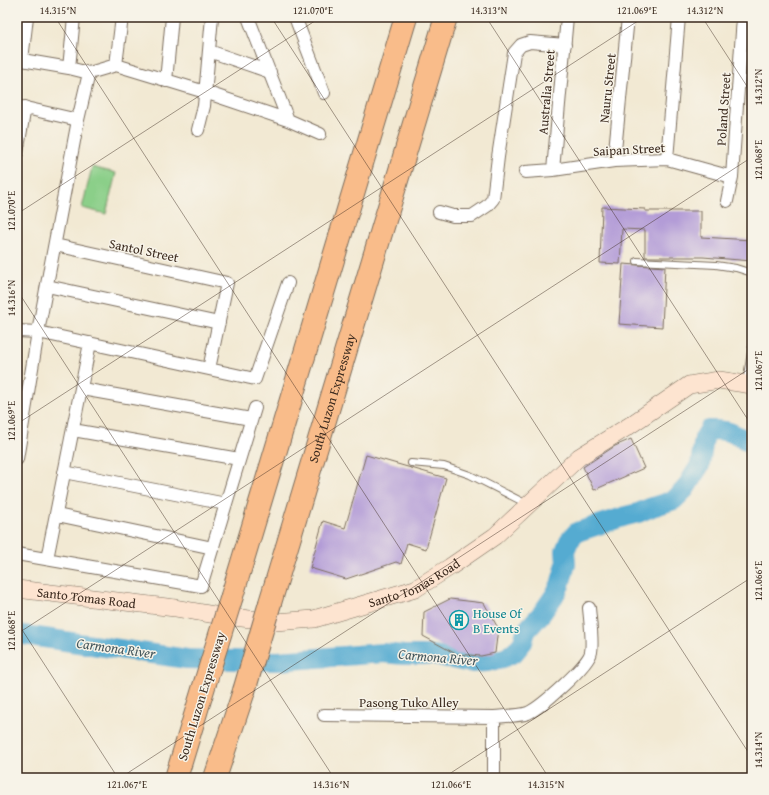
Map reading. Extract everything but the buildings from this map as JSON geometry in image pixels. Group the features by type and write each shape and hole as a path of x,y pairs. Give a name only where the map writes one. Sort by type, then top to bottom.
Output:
{"highway":[{"name":"South Luzon Expressway","path":"176,778 406,17"},
{"name":"South Luzon Expressway","path":"216,778 244,691 446,17"}],"street":[{"path":"27,17 22,60 89,73 116,65 205,92 288,120 320,134"},
{"path":"69,68 74,17"},
{"path":"116,65 122,17"},
{"path":"166,81 172,17"},
{"path":"198,130 204,106 212,17"},
{"path":"248,17 288,120"},
{"path":"295,17 324,93"},
{"name":"Australia Street","path":"553,170 567,17"},
{"name":"Nauru Street","path":"614,161 628,17"},
{"path":"667,159 680,17"},
{"name":"Poland Street","path":"727,201 732,178 744,17"},
{"path":"440,212 453,216 472,216 487,206 494,199 498,157 514,53 521,46 530,42 565,45"},
{"path":"208,51 270,72"},
{"path":"17,459 38,332 78,120 89,73"},
{"path":"17,150 21,106 78,120"},
{"name":"Saipan Street","path":"525,172 553,170 614,161 667,159 732,178"},
{"name":"Santol Street","path":"55,245 228,283 219,323"},
{"path":"17,331 38,332 255,379 288,283"},
{"path":"47,286 219,323 209,369"},
{"path":"47,559 57,515 64,472 90,343"},
{"name":"Santo Tomas Road","path":"17,589 276,622 314,619 415,589 495,536 579,457 629,426 689,385 719,380 749,384"},
{"path":"17,554 201,586 253,413 82,388"},
{"path":"73,430 239,459"},
{"path":"64,472 226,504"},
{"path":"57,515 212,548"},
{"name":"Pasong Tuko Alley","path":"324,715 494,717 522,714 534,709 553,696 587,660 591,651 590,608"},
{"path":"494,717 494,778"}],"lane":[{"path":"637,261 716,265 736,268 752,273"},
{"path":"749,384 752,346"},
{"path":"411,463 444,466 457,470 470,475 528,505"}],"green space":[{"path":"92,167 116,173 106,214 82,208"}],"waterway":[{"name":"Carmona River","path":"17,634 187,659 278,661 383,653 434,655 470,663 487,662 500,659 514,653 523,642 526,631 542,613 554,596 560,585 566,564 565,551 569,541 577,532 674,500 685,489 700,465 704,438 709,430 727,431 752,444"}],"place":[{"name":"House Of B Events","path":"459,620"}]}
